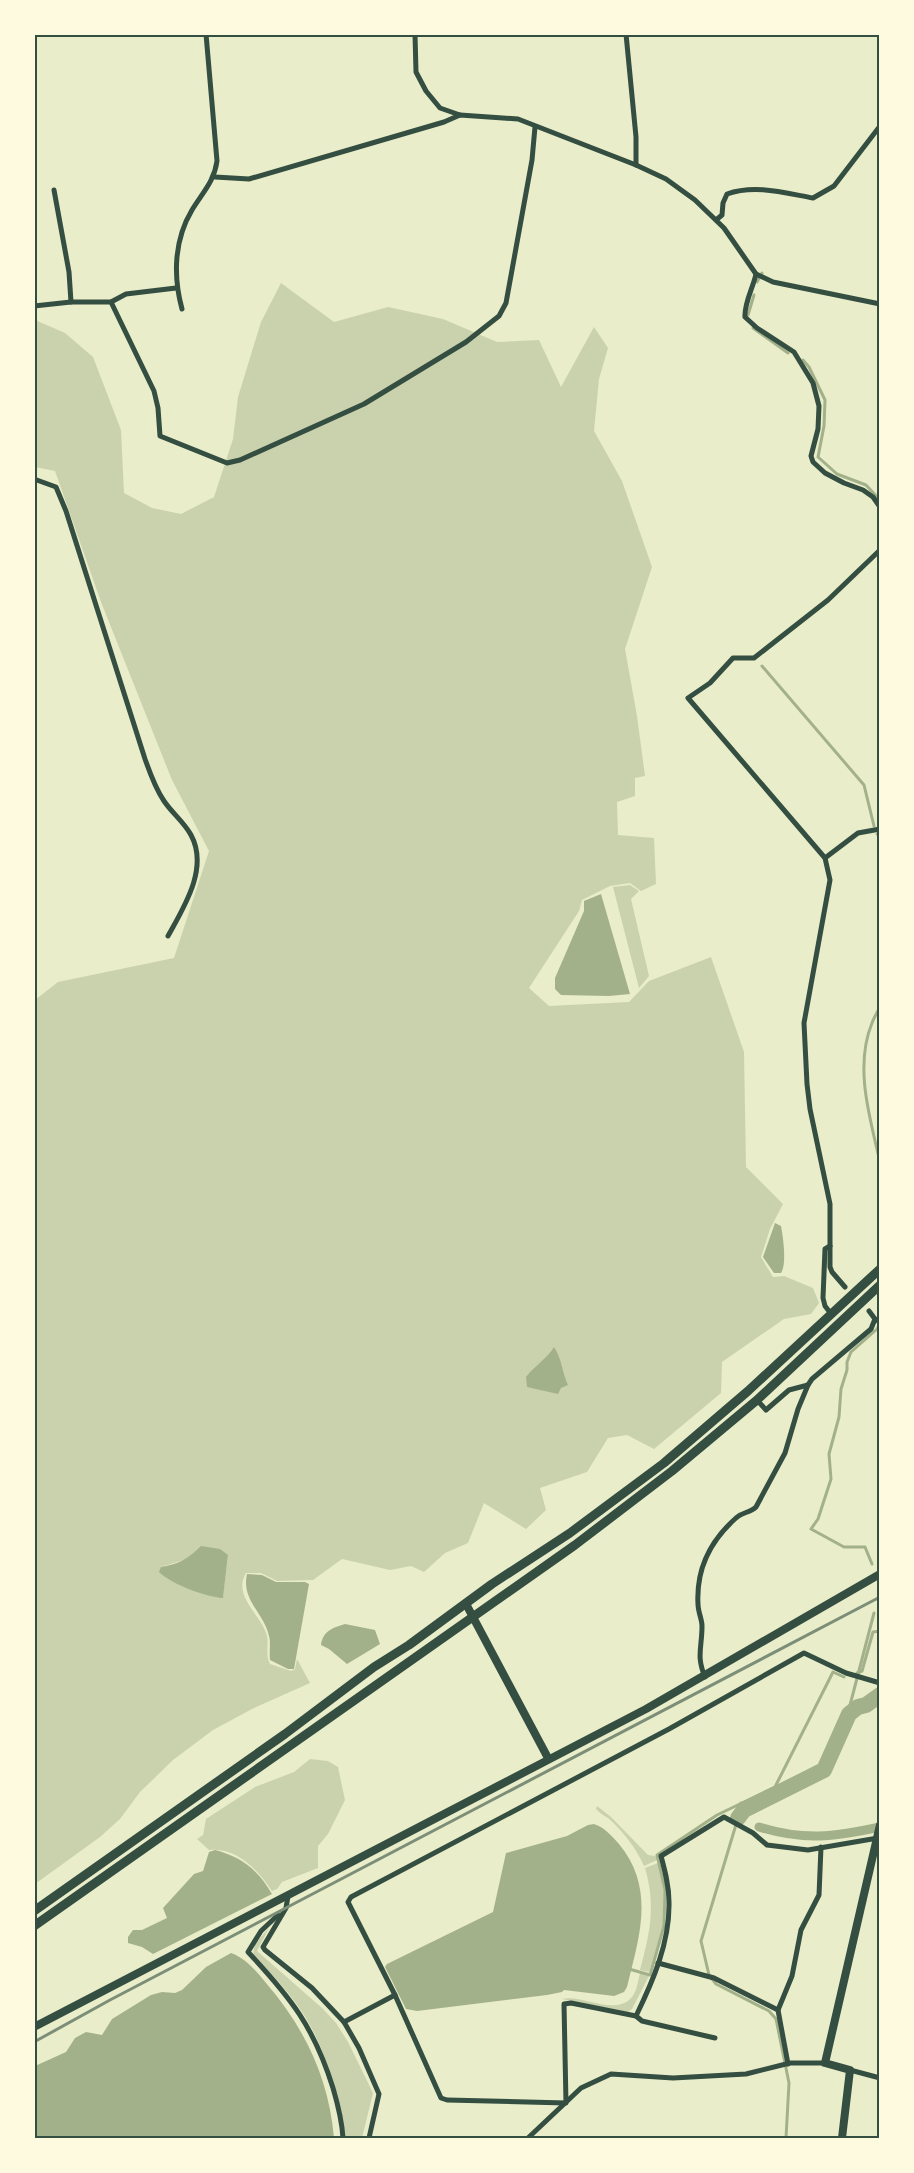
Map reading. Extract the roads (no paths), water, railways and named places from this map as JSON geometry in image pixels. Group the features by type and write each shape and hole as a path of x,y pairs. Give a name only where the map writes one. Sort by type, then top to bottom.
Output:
{"highway":[{"path":"34,1911 275,1741 374,1666 409,1645 492,1584 570,1533 664,1462 748,1391 879,1269"},
{"path":"34,1926 575,1545 672,1471 757,1400 879,1285"}],"main road":[{"path":"34,2027 705,1677 879,1574"},
{"path":"466,1604 548,1758"},
{"path":"842,2139 850,2070 825,2062 878,1833"}],"street":[{"path":"182,309 176,288 180,234 191,211 215,177 217,161 206,34"},
{"path":"415,34 416,72 426,91 440,108 460,115 518,119 636,165 666,179 695,200 724,228 759,275 773,282 879,304"},
{"path":"626,34 636,137 636,165"},
{"path":"215,177 249,179 460,115"},
{"path":"716,219 722,215 723,203 728,194 738,190 782,191 813,198 829,190 840,179 879,126"},
{"path":"111,302 154,391 160,436 226,463 240,460 364,404 466,342 499,316 506,303 532,160 535,127"},
{"path":"54,190 69,272 71,302"},
{"path":"759,275 744,309 745,317 757,328 794,352 817,392 818,429 812,451 813,462 844,483 863,490 873,497 879,507"},
{"path":"34,306 71,302 111,302 126,294 176,288"},
{"path":"34,479 56,487 66,511 155,785 164,801 190,834 196,847 195,876 189,896 168,936"},
{"path":"845,1287 830,1267 830,1204 810,1109 804,1023 830,880 825,858 688,698 710,683 733,658 754,658 811,614 850,580 879,550"},
{"path":"825,858 858,833 879,829"},
{"path":"830,1246 825,1248 823,1298 825,1306 832,1315"},
{"path":"705,1677 699,1662 702,1625 698,1606 703,1564 713,1542 722,1531 739,1515 756,1507 785,1453 807,1385 872,1329 878,1321 869,1311"},
{"path":"757,1400 766,1410 789,1390 807,1385"},
{"path":"566,2103 441,2098 395,1995 348,1902 351,1897 669,1729 804,1653 846,1673 879,1683"},
{"path":"636,2016 654,1976 668,1927 669,1902 662,1856 724,1817 753,1833 767,1845 808,1850 878,1833"},
{"path":"786,2065 778,2010 792,1976 801,1930 819,1895 821,1847"},
{"path":"288,1896 286,1908 263,1947 312,1988 344,2022 359,2048 380,2094 369,2139"},
{"path":"286,1908 261,1931 248,1952 291,2001 312,2034 320,2050 339,2109 343,2139"},
{"path":"658,1962 714,1978 778,2010"},
{"path":"344,2022 395,1995"},
{"path":"566,2103 564,2004 571,2003 636,2016 642,2020 716,2038"},
{"path":"528,2139 581,2088 611,2074 683,2077 746,2074 786,2065 825,2062"},
{"path":"850,2070 879,2078"}],"waterway":[{"path":"757,282 762,273"},
{"path":"748,315 754,295"},
{"path":"753,328 788,353"},
{"path":"803,360 809,367 825,400 824,426 818,457 837,474 866,485 880,500"},
{"path":"762,666 864,785 874,826"},
{"path":"877,834 880,837"},
{"path":"880,1006 867,1040 864,1057 868,1110 880,1162"},
{"path":"872,1564 865,1547 844,1547 811,1529 818,1519 831,1479 829,1454 839,1417 841,1389 847,1362 851,1352 880,1324"},
{"path":"771,1796 817,1771 827,1760 849,1709 874,1613"},
{"path":"857,1673 862,1671 873,1632 880,1631"},
{"path":"629,1969 650,1975 664,1926 665,1890 657,1855 717,1815 775,1787 833,1672 844,1677"},
{"path":"738,1818 744,1810 824,1770 849,1714 880,1695"},
{"path":"741,1803 744,1810"},
{"path":"738,1818 701,1941 709,1975 716,1984 769,2011 776,2019 789,2083 786,2138"},
{"path":"759,1827 805,1836 833,1835 880,1827"}],"railway":[{"path":"34,2042 880,1597"}]}
